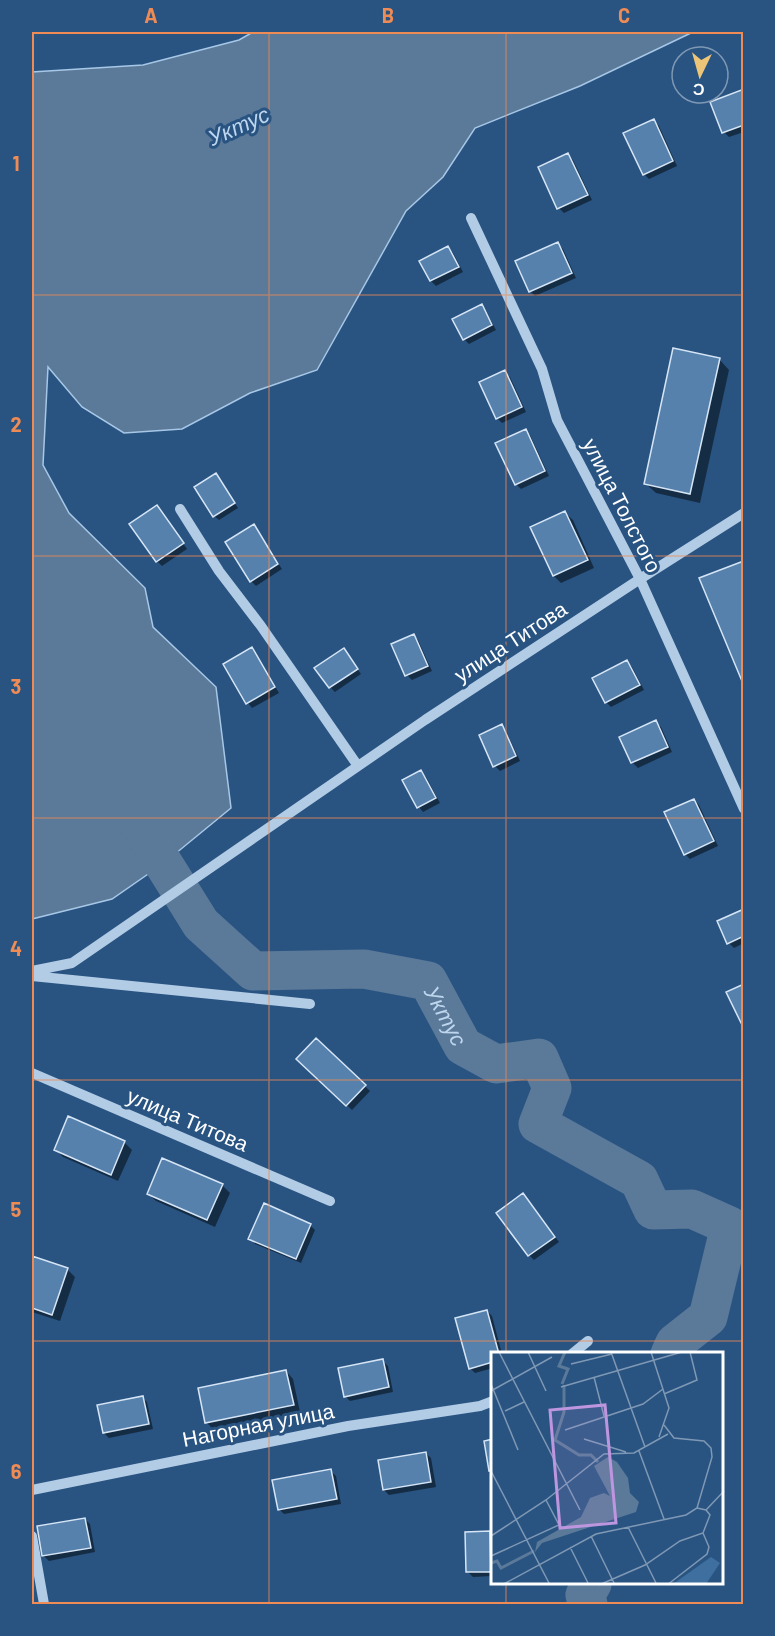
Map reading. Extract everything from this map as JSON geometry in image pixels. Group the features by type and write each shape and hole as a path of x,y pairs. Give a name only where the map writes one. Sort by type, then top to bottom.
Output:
{"street":[{"name":"улица Толстого","path":"471,218 542,369 557,420 640,579 744,809"},
{"path":"180,509 219,572 261,626 358,766"},
{"name":"улица Титова","path":"32,971 72,963 358,766 640,579 744,513"},
{"path":"32,976 310,1004"},
{"name":"улица Титова","path":"32,1073 330,1201"},
{"path":"574,1352 588,1341"},
{"name":"Нагорная улица","path":"32,1490 348,1426 480,1406 491,1402"},
{"path":"32,1536 44,1605"}],"water":[{"path":"253,32 693,32 580,86 475,128 443,177 406,211 317,370 250,393 182,429 124,433 82,407 48,367 43,465 69,513 145,588 153,627 216,687 231,808 164,863 112,899 32,919 32,72 143,65 239,40"}],"building":[{"path":"744,89 744,125 722,133 711,105 730,105 730,94"},
{"path":"654,119 673,161 643,175 623,133"},
{"path":"568,153 588,195 557,209 538,167"},
{"path":"558,242 572,273 529,292 515,261"},
{"path":"448,246 459,267 430,281 419,261"},
{"path":"482,304 492,325 463,340 452,319"},
{"path":"673,348 720,358 690,494 644,484"},
{"path":"505,370 522,407 496,419 479,382"},
{"path":"526,429 545,471 515,485 495,443"},
{"path":"216,473 235,503 213,517 194,487"},
{"path":"157,505 184,543 156,562 129,524"},
{"path":"565,511 588,560 553,576 530,527"},
{"path":"254,524 278,564 250,582 225,542"},
{"path":"741,562 744,569 744,686 699,578"},
{"path":"414,634 428,666 405,676 391,644"},
{"path":"252,647 275,687 246,704 223,664"},
{"path":"344,648 358,669 329,688 314,668"},
{"path":"627,660 640,685 605,703 592,678"},
{"path":"656,720 668,747 631,763 619,737"},
{"path":"502,724 516,756 493,767 479,735"},
{"path":"421,770 436,798 417,808 402,780"},
{"path":"694,799 714,841 684,855 664,812"},
{"path":"744,909 744,936 727,944 717,921"},
{"path":"744,984 744,1029 726,992"},
{"path":"316,1038 366,1085 346,1106 296,1059"},
{"path":"68,1116 125,1141 111,1175 54,1150"},
{"path":"162,1158 223,1184 207,1220 147,1194"},
{"path":"523,1193 555,1237 528,1256 496,1213"},
{"path":"264,1203 311,1224 296,1259 248,1239"},
{"path":"32,1256 68,1268 52,1315 32,1308"},
{"path":"487,1310 498,1352 491,1352 491,1363 469,1369 455,1318"},
{"path":"383,1359 389,1387 344,1397 338,1368"},
{"path":"286,1370 294,1405 205,1423 198,1388"},
{"path":"143,1396 149,1424 103,1433 97,1405"},
{"path":"491,1439 491,1470 489,1471 484,1441"},
{"path":"426,1452 431,1482 383,1490 378,1460"},
{"path":"331,1469 337,1499 278,1510 272,1480"},
{"path":"85,1518 91,1548 42,1556 37,1526"},
{"path":"490,1531 491,1572 466,1572 465,1532"}],"waterway":[{"name":"Уктус","path":"135,818 201,924 253,971 364,969 428,981 463,1046 496,1064 539,1058 552,1088 538,1124 639,1180 653,1210 692,1209 730,1226 708,1317 675,1343 671,1352"},
{"name":"Уктус","path":"588,1604 585,1595 591,1585"}]}
